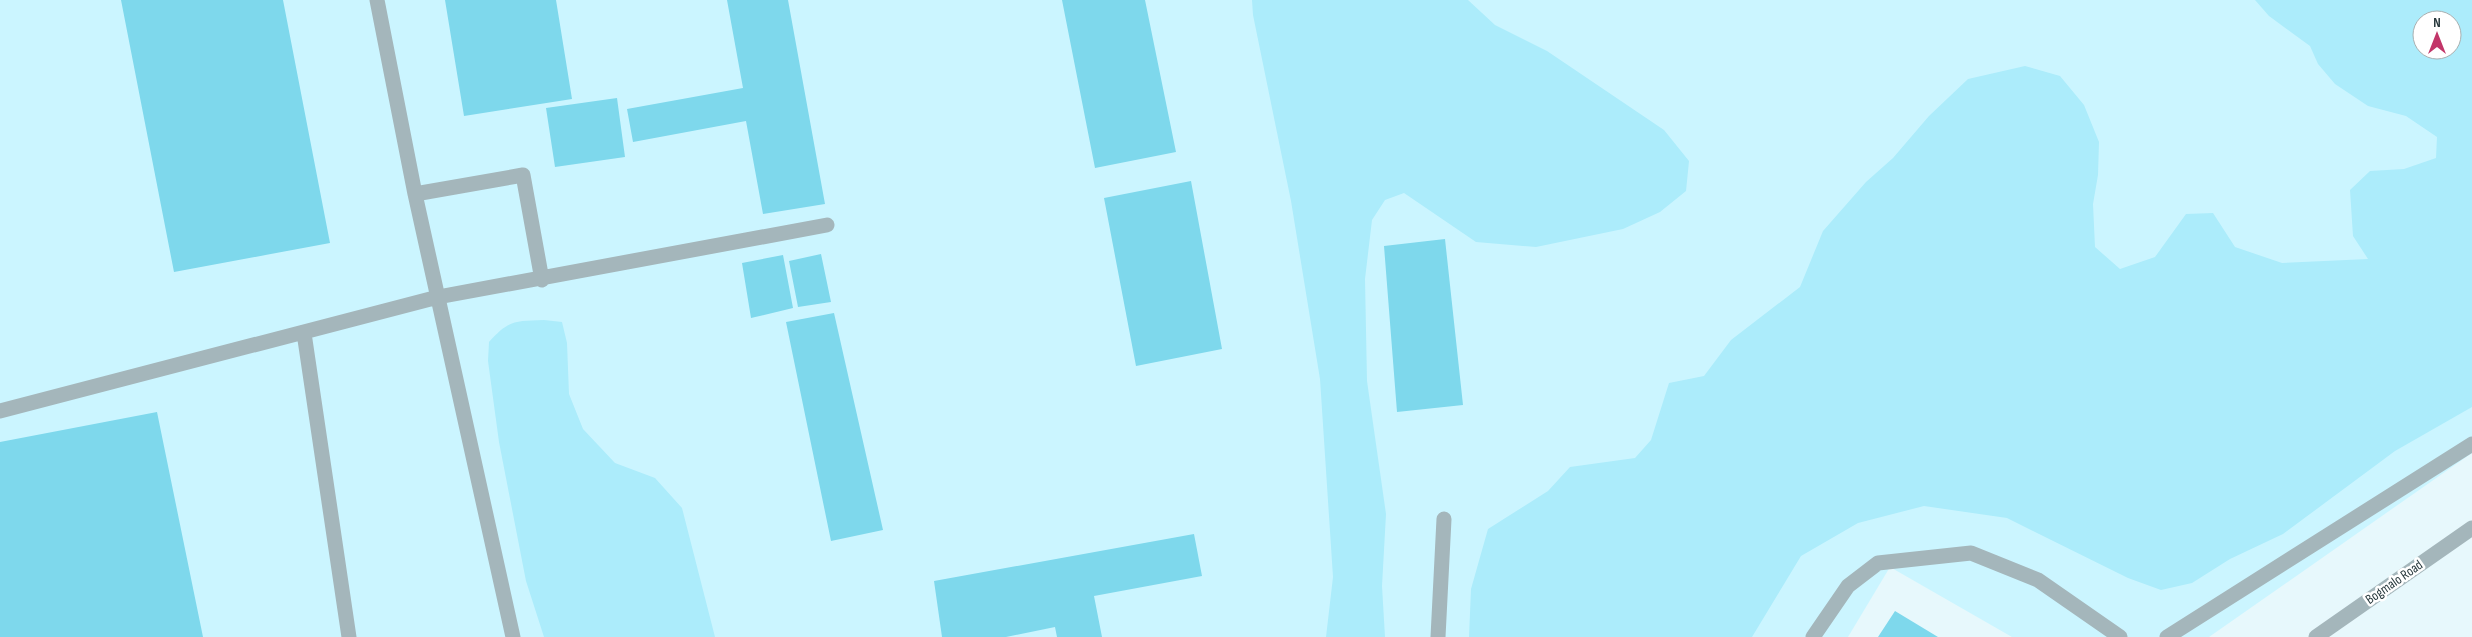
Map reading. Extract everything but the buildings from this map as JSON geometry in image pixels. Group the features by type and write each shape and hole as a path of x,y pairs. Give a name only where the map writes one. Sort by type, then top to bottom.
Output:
{"street":[{"path":"377,0 415,194 513,637"},
{"path":"415,194 523,175 542,280"},
{"path":"0,411 438,298 827,225"},
{"path":"304,333 349,637"},
{"path":"2167,637 2472,444"},
{"path":"1438,637 1444,519"},
{"name":"Bogmalo Road","path":"2316,637 2472,528"},
{"path":"1813,637 1848,586 1878,563 1971,553 2038,580 2120,637"}],"shaded area":[{"path":"0,0 2472,0 2472,453 2209,637 2012,637 1890,567 1848,637 0,637"},
{"path":"1252,0 1468,0 1495,25 1547,51 1664,130 1689,161 1686,191 1660,212 1623,229 1536,247 1476,242 1404,193 1385,200 1372,220 1365,279 1367,381 1386,514 1382,586 1385,637 1326,637 1333,577 1320,379 1291,201 1253,15"},
{"path":"2255,0 2472,0 2472,407 2395,451 2283,534 2230,559 2192,583 2161,590 2128,578 2007,518 1924,506 1858,523 1801,556 1752,637 1469,637 1471,589 1488,529 1548,491 1570,467 1635,458 1651,440 1669,383 1704,376 1731,340 1800,287 1823,231 1866,182 1893,158 1929,116 1968,79 2025,66 2060,76 2084,105 2099,142 2098,175 2093,204 2095,247 2120,269 2155,257 2186,214 2213,213 2235,247 2282,263 2368,259 2353,236 2350,190 2370,171 2404,169 2436,158 2437,137 2406,116 2368,106 2335,84 2318,64 2310,46 2269,16"},
{"path":"544,320 562,322 567,343 569,394 583,429 615,463 655,478 682,508 715,637 544,637 526,581 499,442 488,361 489,342 502,329 513,323"}]}
